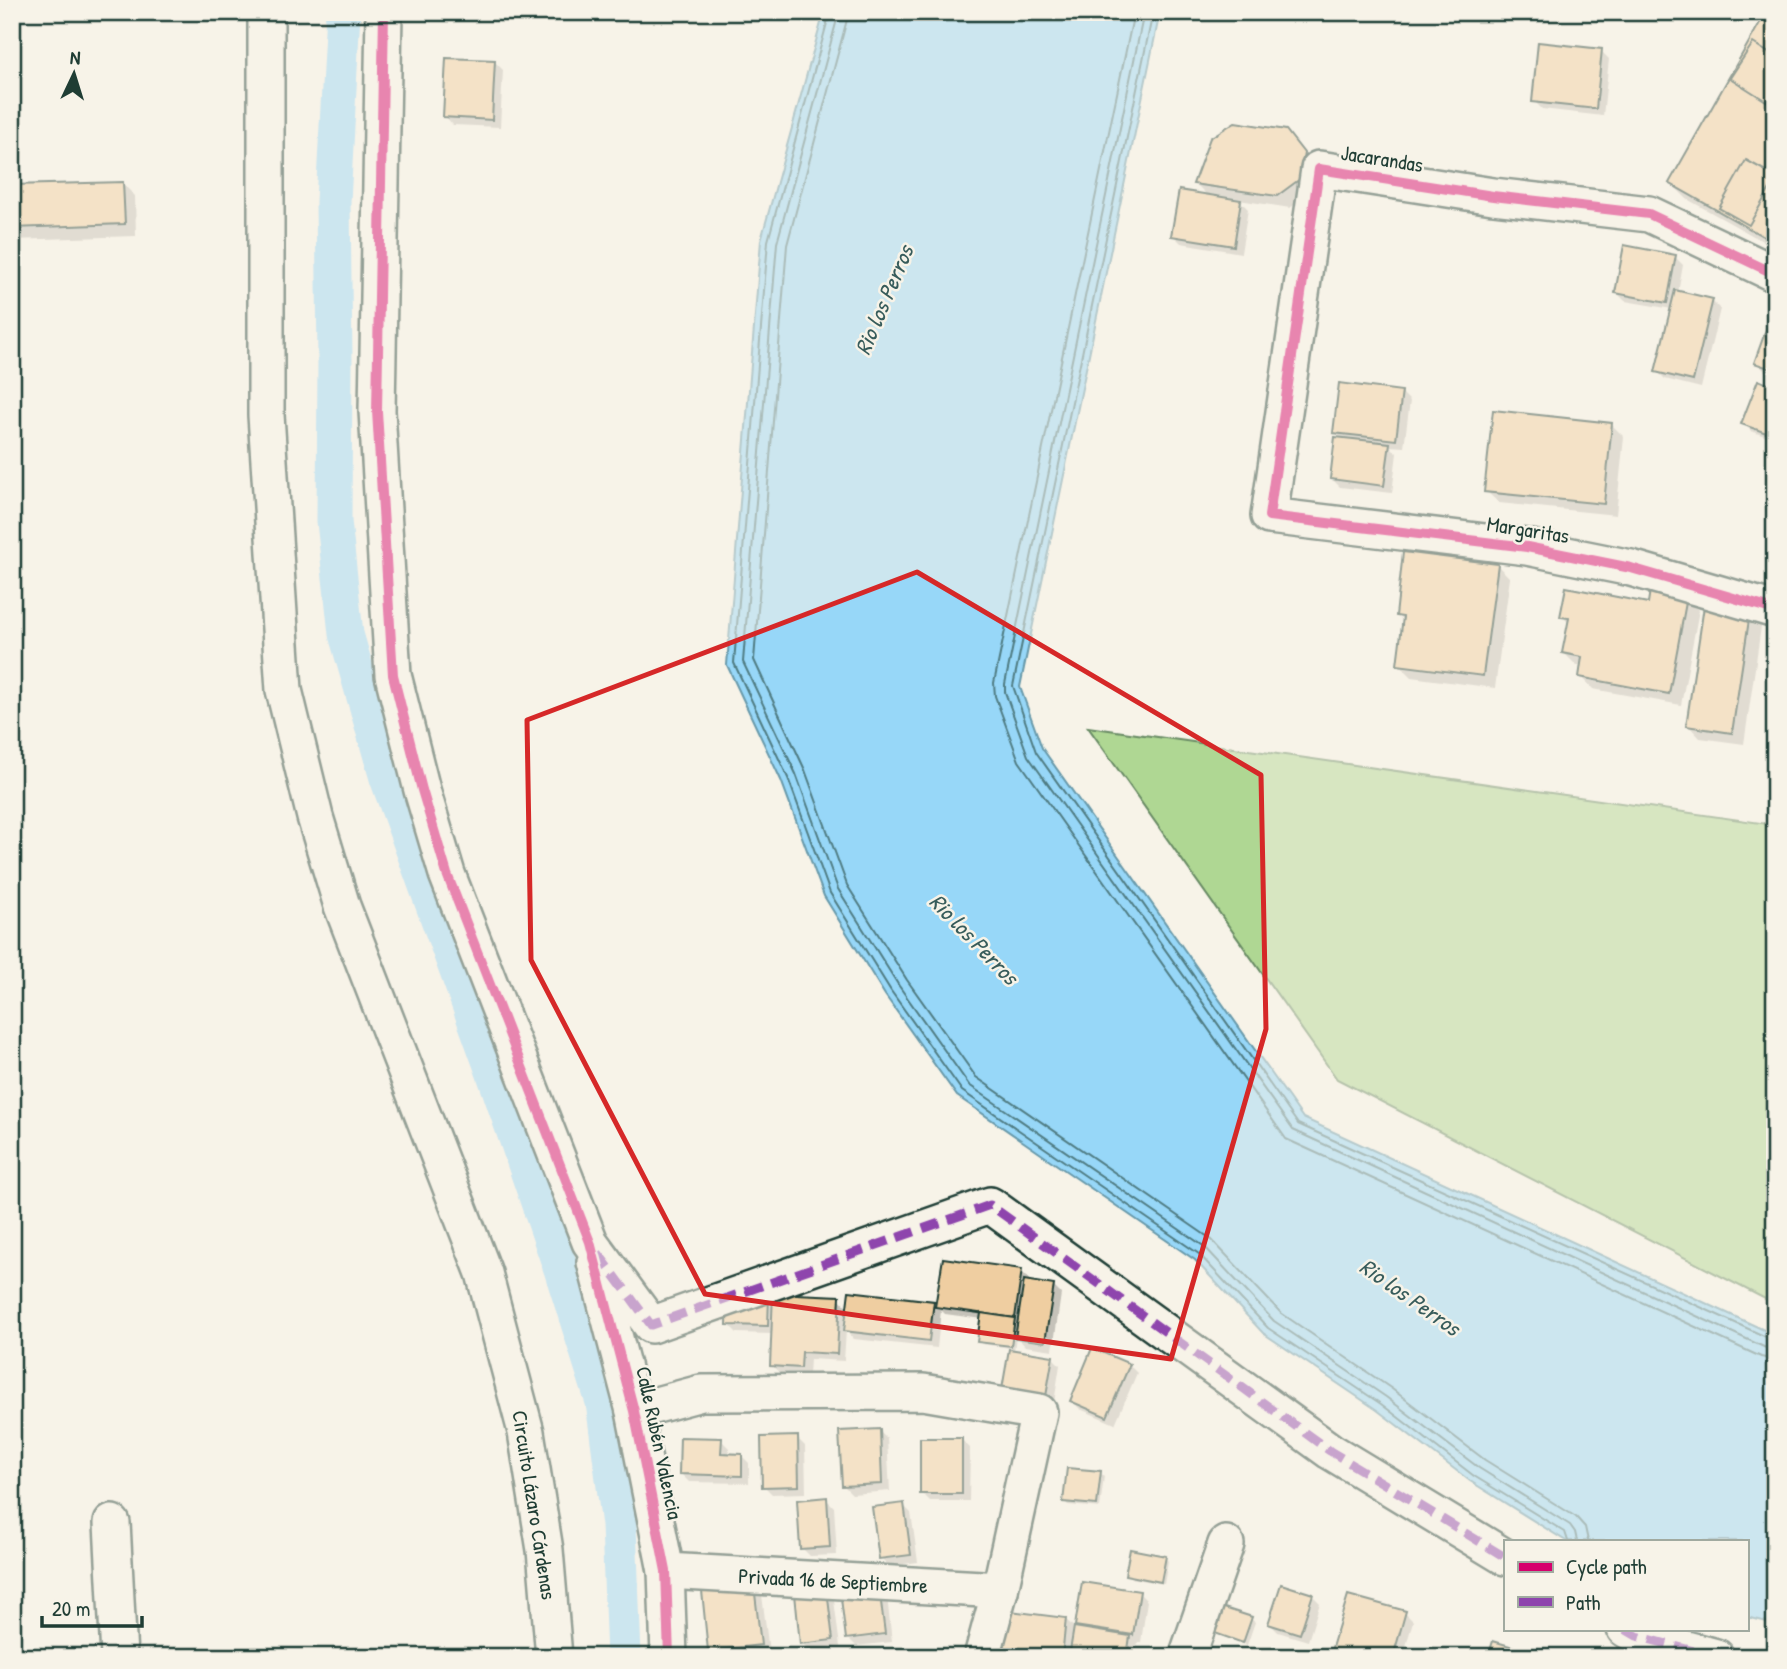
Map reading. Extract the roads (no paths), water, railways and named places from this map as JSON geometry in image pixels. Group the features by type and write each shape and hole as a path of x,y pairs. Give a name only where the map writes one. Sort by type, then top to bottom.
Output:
{"street":[{"name":"Circuito Lázaro Cárdenas","path":"266,12 266,415 284,690 314,817 342,906 484,1273 526,1432 545,1550 554,1657"},
{"path":"384,12 377,411 393,675 422,790 447,874 590,1242 651,1325 990,1205 1330,1451 1504,1556"},
{"name":"Jacarandas","path":"1269,516 1319,169 1493,196 1649,214 1775,274"},
{"name":"Margaritas","path":"1269,516 1527,547 1631,568 1775,610"},
{"name":"Calle Rubén Valencia","path":"590,1242 635,1410 666,1571 669,1657"},
{"path":"635,1410 701,1393 923,1392 1039,1412 982,1657"},
{"path":"112,1523 119,1657"},
{"path":"1189,1656 1226,1544"},
{"name":"Privada 16 de Septiembre","path":"666,1571 999,1590"},
{"path":"1627,1630 1637,1636 1716,1657"}],"water":[{"name":"Rio los Perros","path":"824,12 1160,12 1020,687 1042,748 1303,1118 1775,1335 1775,1624 1748,1617 1748,1540 1564,1540 1470,1481 1377,1410 1263,1333 1195,1260 957,1096 885,995 824,896 781,780 727,665 761,240"}],"waterway":[{"path":"343,12 333,202 334,521 346,634 387,778 493,1071 603,1402 619,1525 624,1657"}]}
